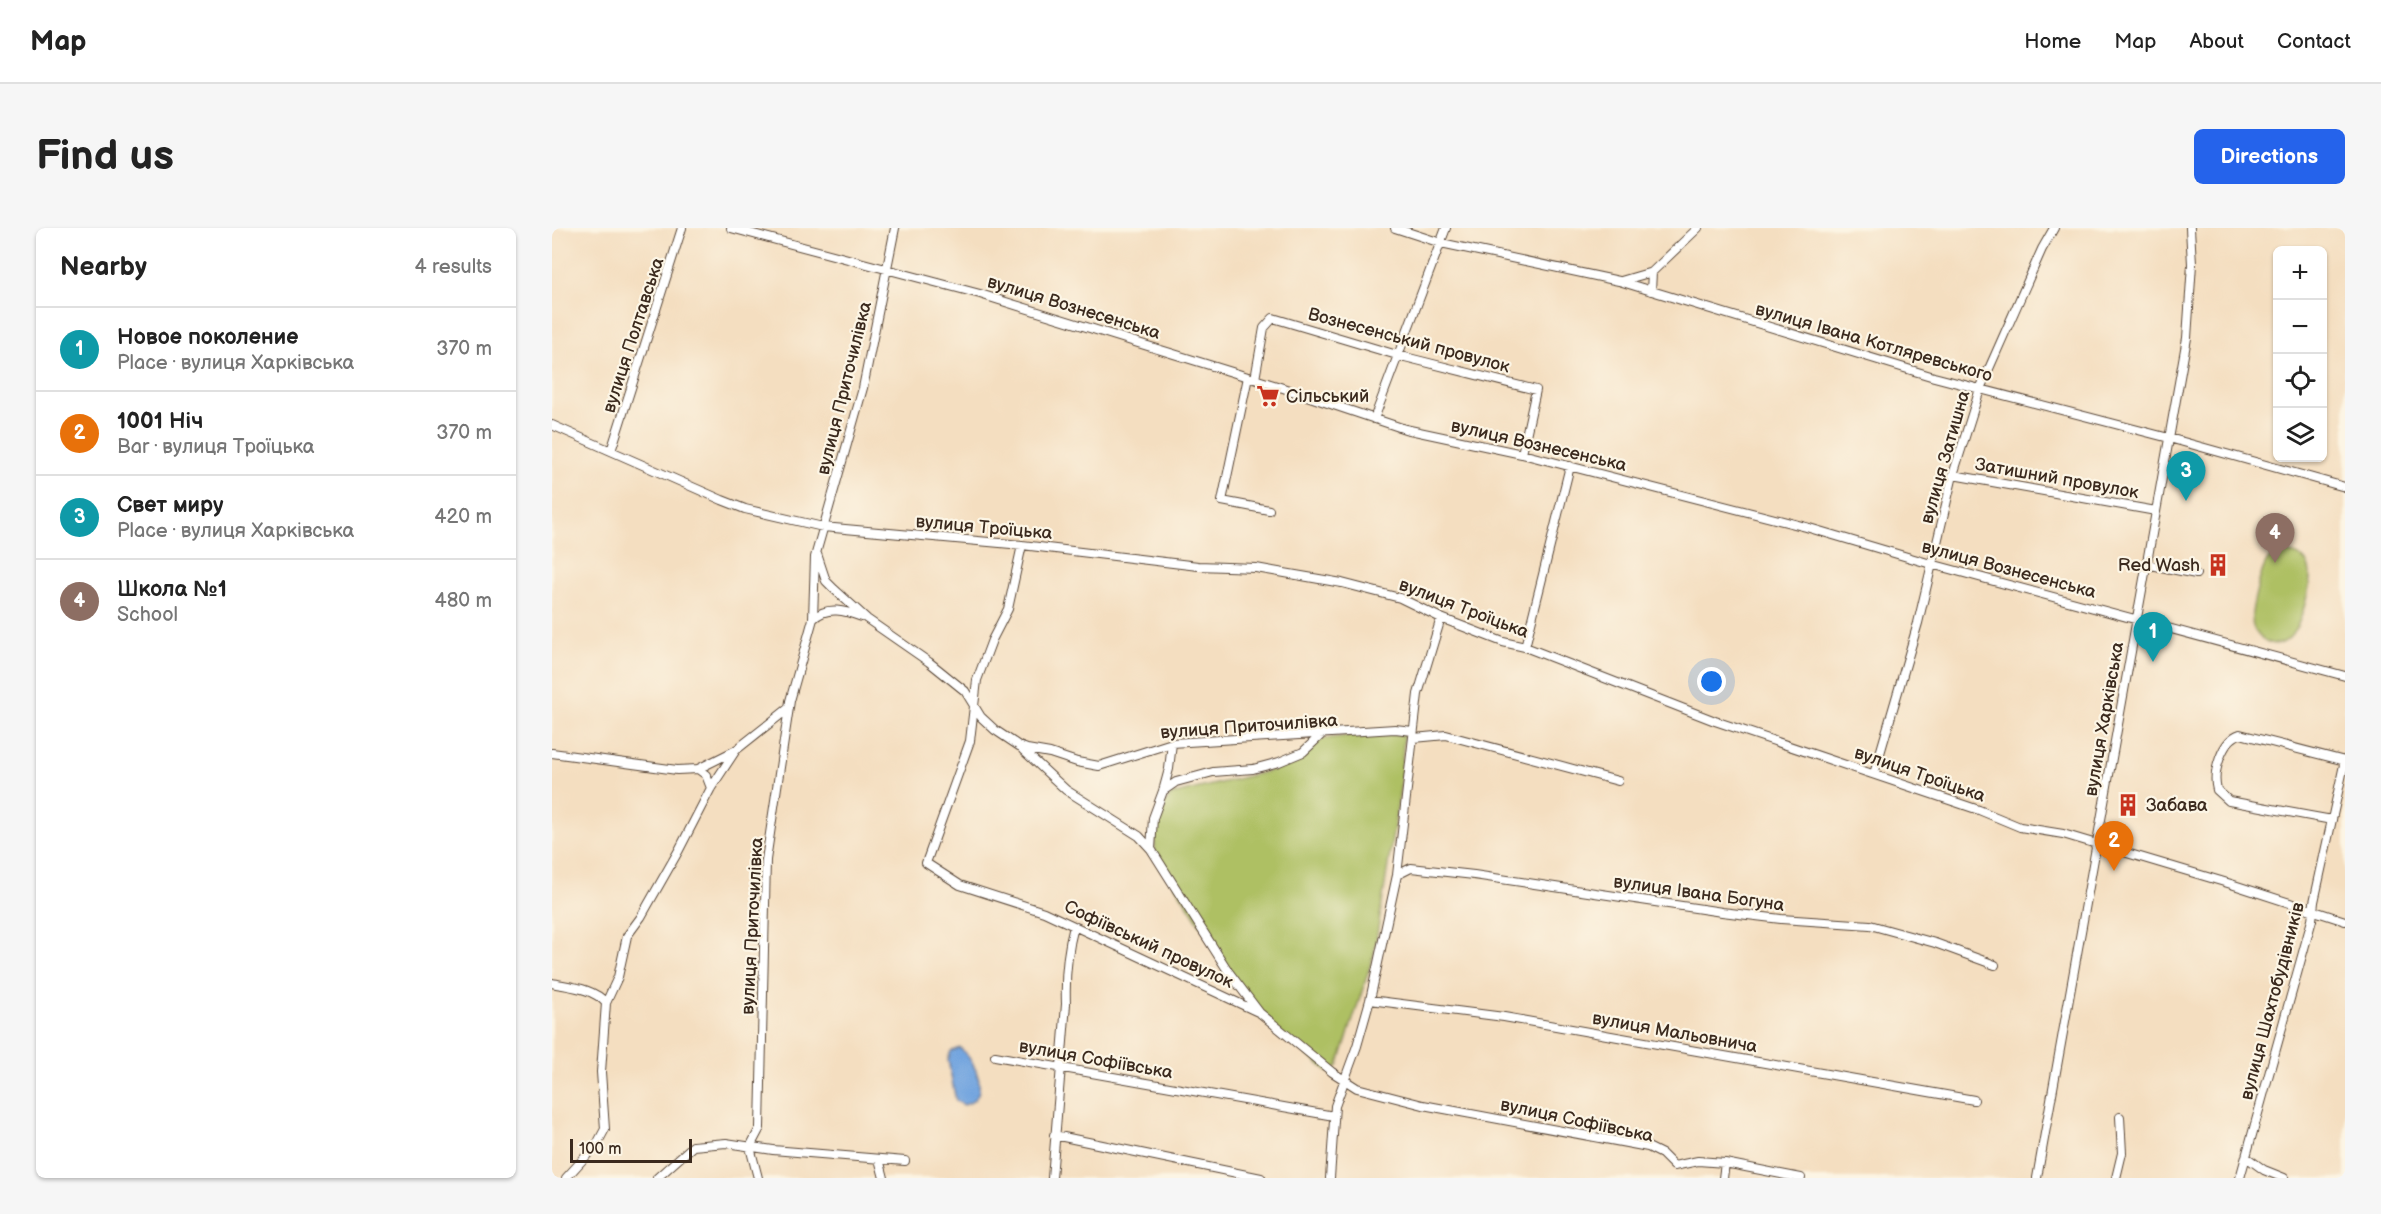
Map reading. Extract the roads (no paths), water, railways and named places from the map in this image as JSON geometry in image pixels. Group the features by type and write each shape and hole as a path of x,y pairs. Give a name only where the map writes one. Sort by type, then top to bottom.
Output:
{"street":[{"name":"вулиця Полтавська","path":"611,451 682,228"},
{"name":"вулиця Вознесенська","path":"731,228 980,294 1432,436 1522,454 1806,527 1931,564 2345,676"},
{"name":"вулиця Приточилівка","path":"750,1147 760,1128 766,860 789,708 813,619 817,553 863,388 888,269 894,228"},
{"name":"вулиця Івана Котляревського","path":"1395,228 1441,243 1619,281 1980,389 2345,487"},
{"path":"1374,419 1446,228"},
{"path":"1619,281 1652,272 1698,228"},
{"name":"вулиця Затишна","path":"1875,774 1918,623 1953,475 1980,389 2042,249 2054,228"},
{"name":"вулиця Харківська","path":"2037,1178 2169,438 2189,313 2192,264 2190,228"},
{"path":"1651,291 1652,272"},
{"name":"Вознесенський провулок","path":"1269,510 1222,501 1264,328 1273,318 1397,355 1536,390 1522,454"},
{"name":"вулиця Троїцька","path":"552,425 722,500 823,527 1022,545 1198,566 1256,568 1370,589 1400,598 1441,618 1503,642 1525,647 1715,721 1875,774 2020,827 2052,831 2231,884 2345,921"},
{"path":"1525,647 1570,466"},
{"name":"Затишний провулок","path":"1953,475 2156,511"},
{"path":"973,703 977,680 992,639 1008,609 1022,545"},
{"name":"вулиця Приточилівка","path":"817,553 829,585 867,619 957,684 984,720 1019,746 1099,766 1172,743 1395,729 1414,734 1446,735 1618,782"},
{"path":"2146,564 2196,574"},
{"path":"813,619 831,610 850,612 867,619"},
{"path":"1330,1178 1334,1116 1370,1000 1397,875 1419,694 1441,618"},
{"name":"Софіївський провулок","path":"973,703 974,722 969,741 926,863 966,888 1044,912 1260,1012 1344,1081"},
{"path":"552,753 677,770 698,769 736,750 789,708"},
{"path":"2332,820 2229,801 2217,790 2216,776 2225,747 2234,736 2240,734 2345,760"},
{"path":"1163,790 1176,782 1194,776 1253,769 1279,762 1303,752 1321,735"},
{"path":"1151,849 1153,818 1169,769 1172,743"},
{"path":"1019,746 1066,790 1139,836 1151,849 1228,971 1260,1012"},
{"path":"566,1178 597,1144 605,1129 601,1072 606,1003 618,976 627,936 641,917 674,860 711,788 736,750"},
{"name":"вулиця Шахтобудівників","path":"2240,1178 2312,920 2345,760"},
{"path":"698,769 710,782 711,788"},
{"name":"вулиця Івана Богуна","path":"1397,875 1411,868 1474,874 1733,914 1781,920 1870,925 1935,942 1995,965"},
{"path":"1052,1178 1066,1004 1066,976 1074,926"},
{"path":"552,983 583,989 600,996 606,1003"},
{"name":"вулиця Мальовнича","path":"1370,1000 1504,1017 1974,1100"},
{"name":"вулиця Софіївська","path":"995,1056 1334,1116"},
{"name":"вулиця Софіївська","path":"1344,1081 1370,1092 1423,1106 1648,1148 1662,1154 1674,1166 1698,1161 1725,1163 1768,1175 1801,1178"},
{"path":"2116,1178 2121,1153 2120,1117"},
{"path":"1054,1136 1261,1178"},
{"path":"657,1178 693,1146 726,1143 905,1161"},
{"path":"750,1147 758,1178"},
{"path":"2246,1157 2264,1170 2284,1178"},
{"path":"879,1159 884,1178"},
{"path":"1723,1178 1725,1163"}],"water":[{"path":"960,1048 976,1070 979,1087 973,1101 964,1105 956,1101 948,1060 951,1051"}],"place":[{"name":"Сільський","path":"1268,396"},
{"name":"Свет миру","path":"2186,501"},
{"name":"Школа №1","path":"2275,563"},
{"name":"Red Wash","path":"2218,565"},
{"name":"Новое поколение","path":"2153,662"},
{"name":"Забава","path":"2128,805"},
{"name":"1001 Ніч","path":"2114,871"}]}
